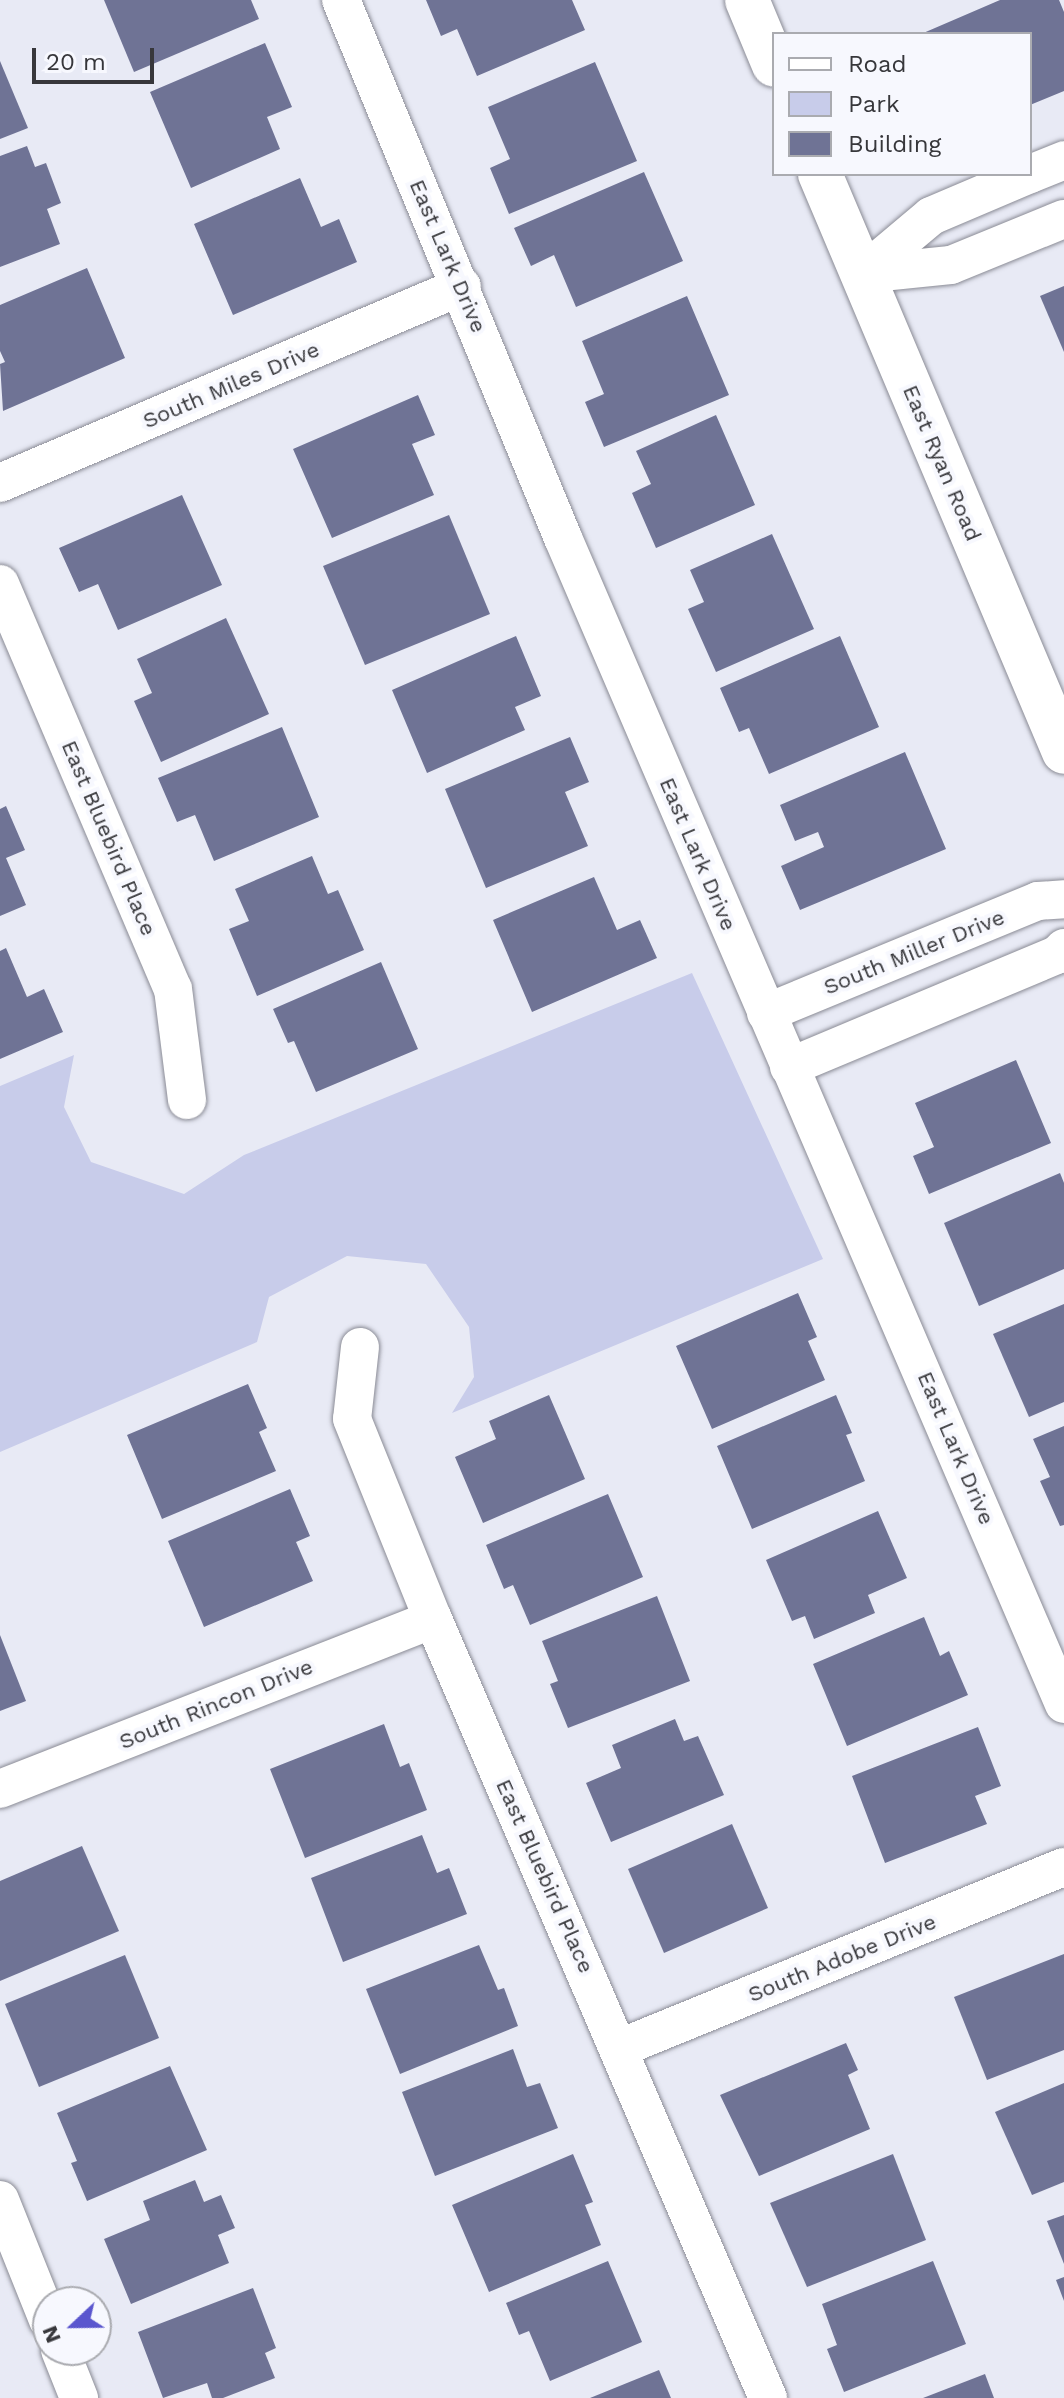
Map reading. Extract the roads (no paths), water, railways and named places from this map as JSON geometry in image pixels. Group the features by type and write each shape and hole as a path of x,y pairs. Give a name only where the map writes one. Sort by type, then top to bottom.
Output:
{"street":[{"name":"East Lark Drive","path":"341,0 462,286 563,538 1064,1704"},
{"path":"747,0 772,60"},
{"path":"1032,173 1064,160"},
{"name":"East Ryan Road","path":"821,176 1064,752"},
{"path":"862,274 931,216 1025,176"},
{"path":"862,274 951,265 1064,219"},
{"name":"South Miles Drive","path":"0,483 462,286"},
{"name":"East Bluebird Place","path":"0,584 173,989 187,1100"},
{"name":"South Miller Drive","path":"766,1013 1038,901 1064,899"},
{"path":"789,1067 1057,955 1064,948"},
{"name":"East Bluebird Place","path":"360,1347 352,1419 433,1619 768,2398"},
{"name":"South Rincon Drive","path":"0,1789 433,1619"},
{"name":"South Adobe Drive","path":"620,2048 1064,1867"},
{"path":"0,2200 34,2286"},
{"path":"66,2366 79,2398"}]}
